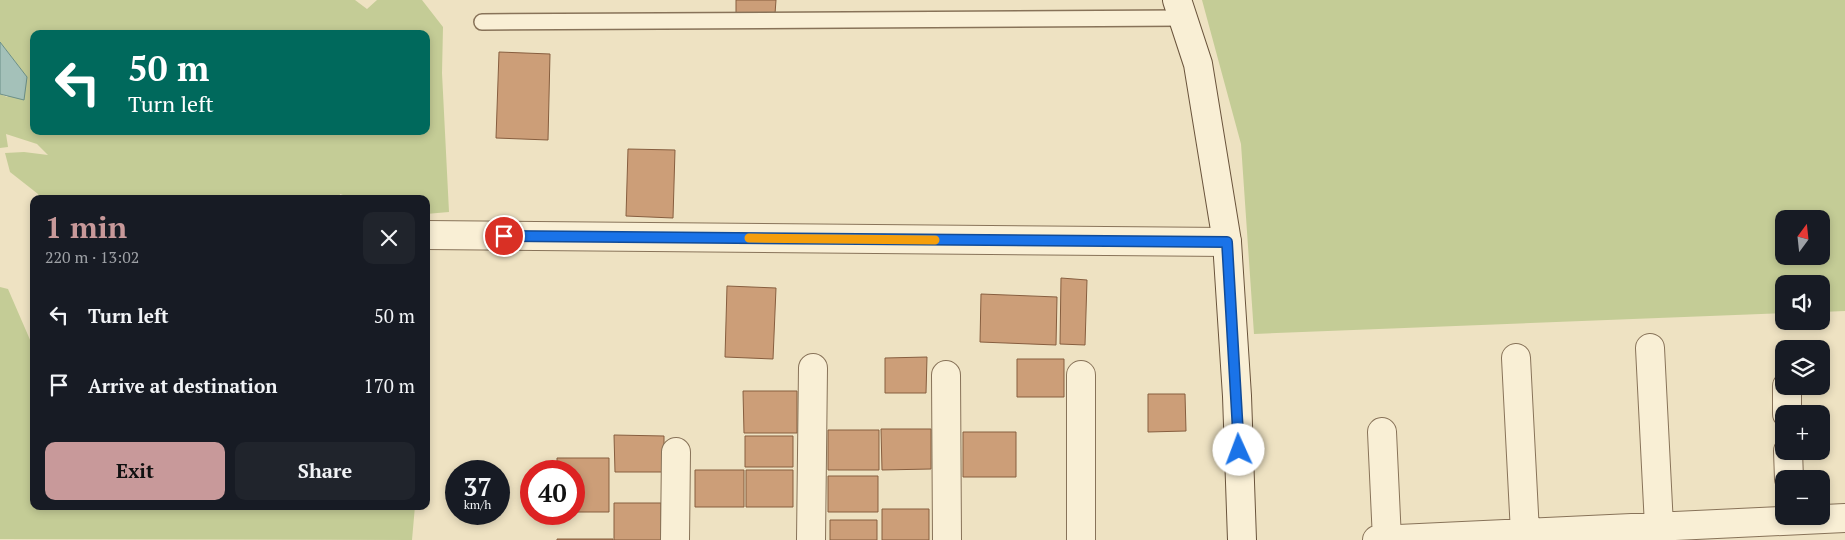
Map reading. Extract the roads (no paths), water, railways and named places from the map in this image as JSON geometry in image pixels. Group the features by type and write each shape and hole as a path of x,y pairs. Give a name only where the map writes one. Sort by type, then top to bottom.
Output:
{"street":[{"path":"1180,9 1198,64 1227,242 1237,396 1242,540"},
{"path":"430,235 1227,242"},
{"path":"1650,348 1659,526"},
{"path":"1516,358 1525,533"},
{"path":"811,540 813,368"},
{"path":"946,375 947,540"},
{"path":"1081,375 1081,540"},
{"path":"1382,432 1387,540"},
{"path":"675,540 676,452"},
{"path":"1377,540 1775,519"}],"lane":[{"path":"482,22 1180,9"}],"water":[{"path":"0,42 27,77 24,100 0,94"}]}
